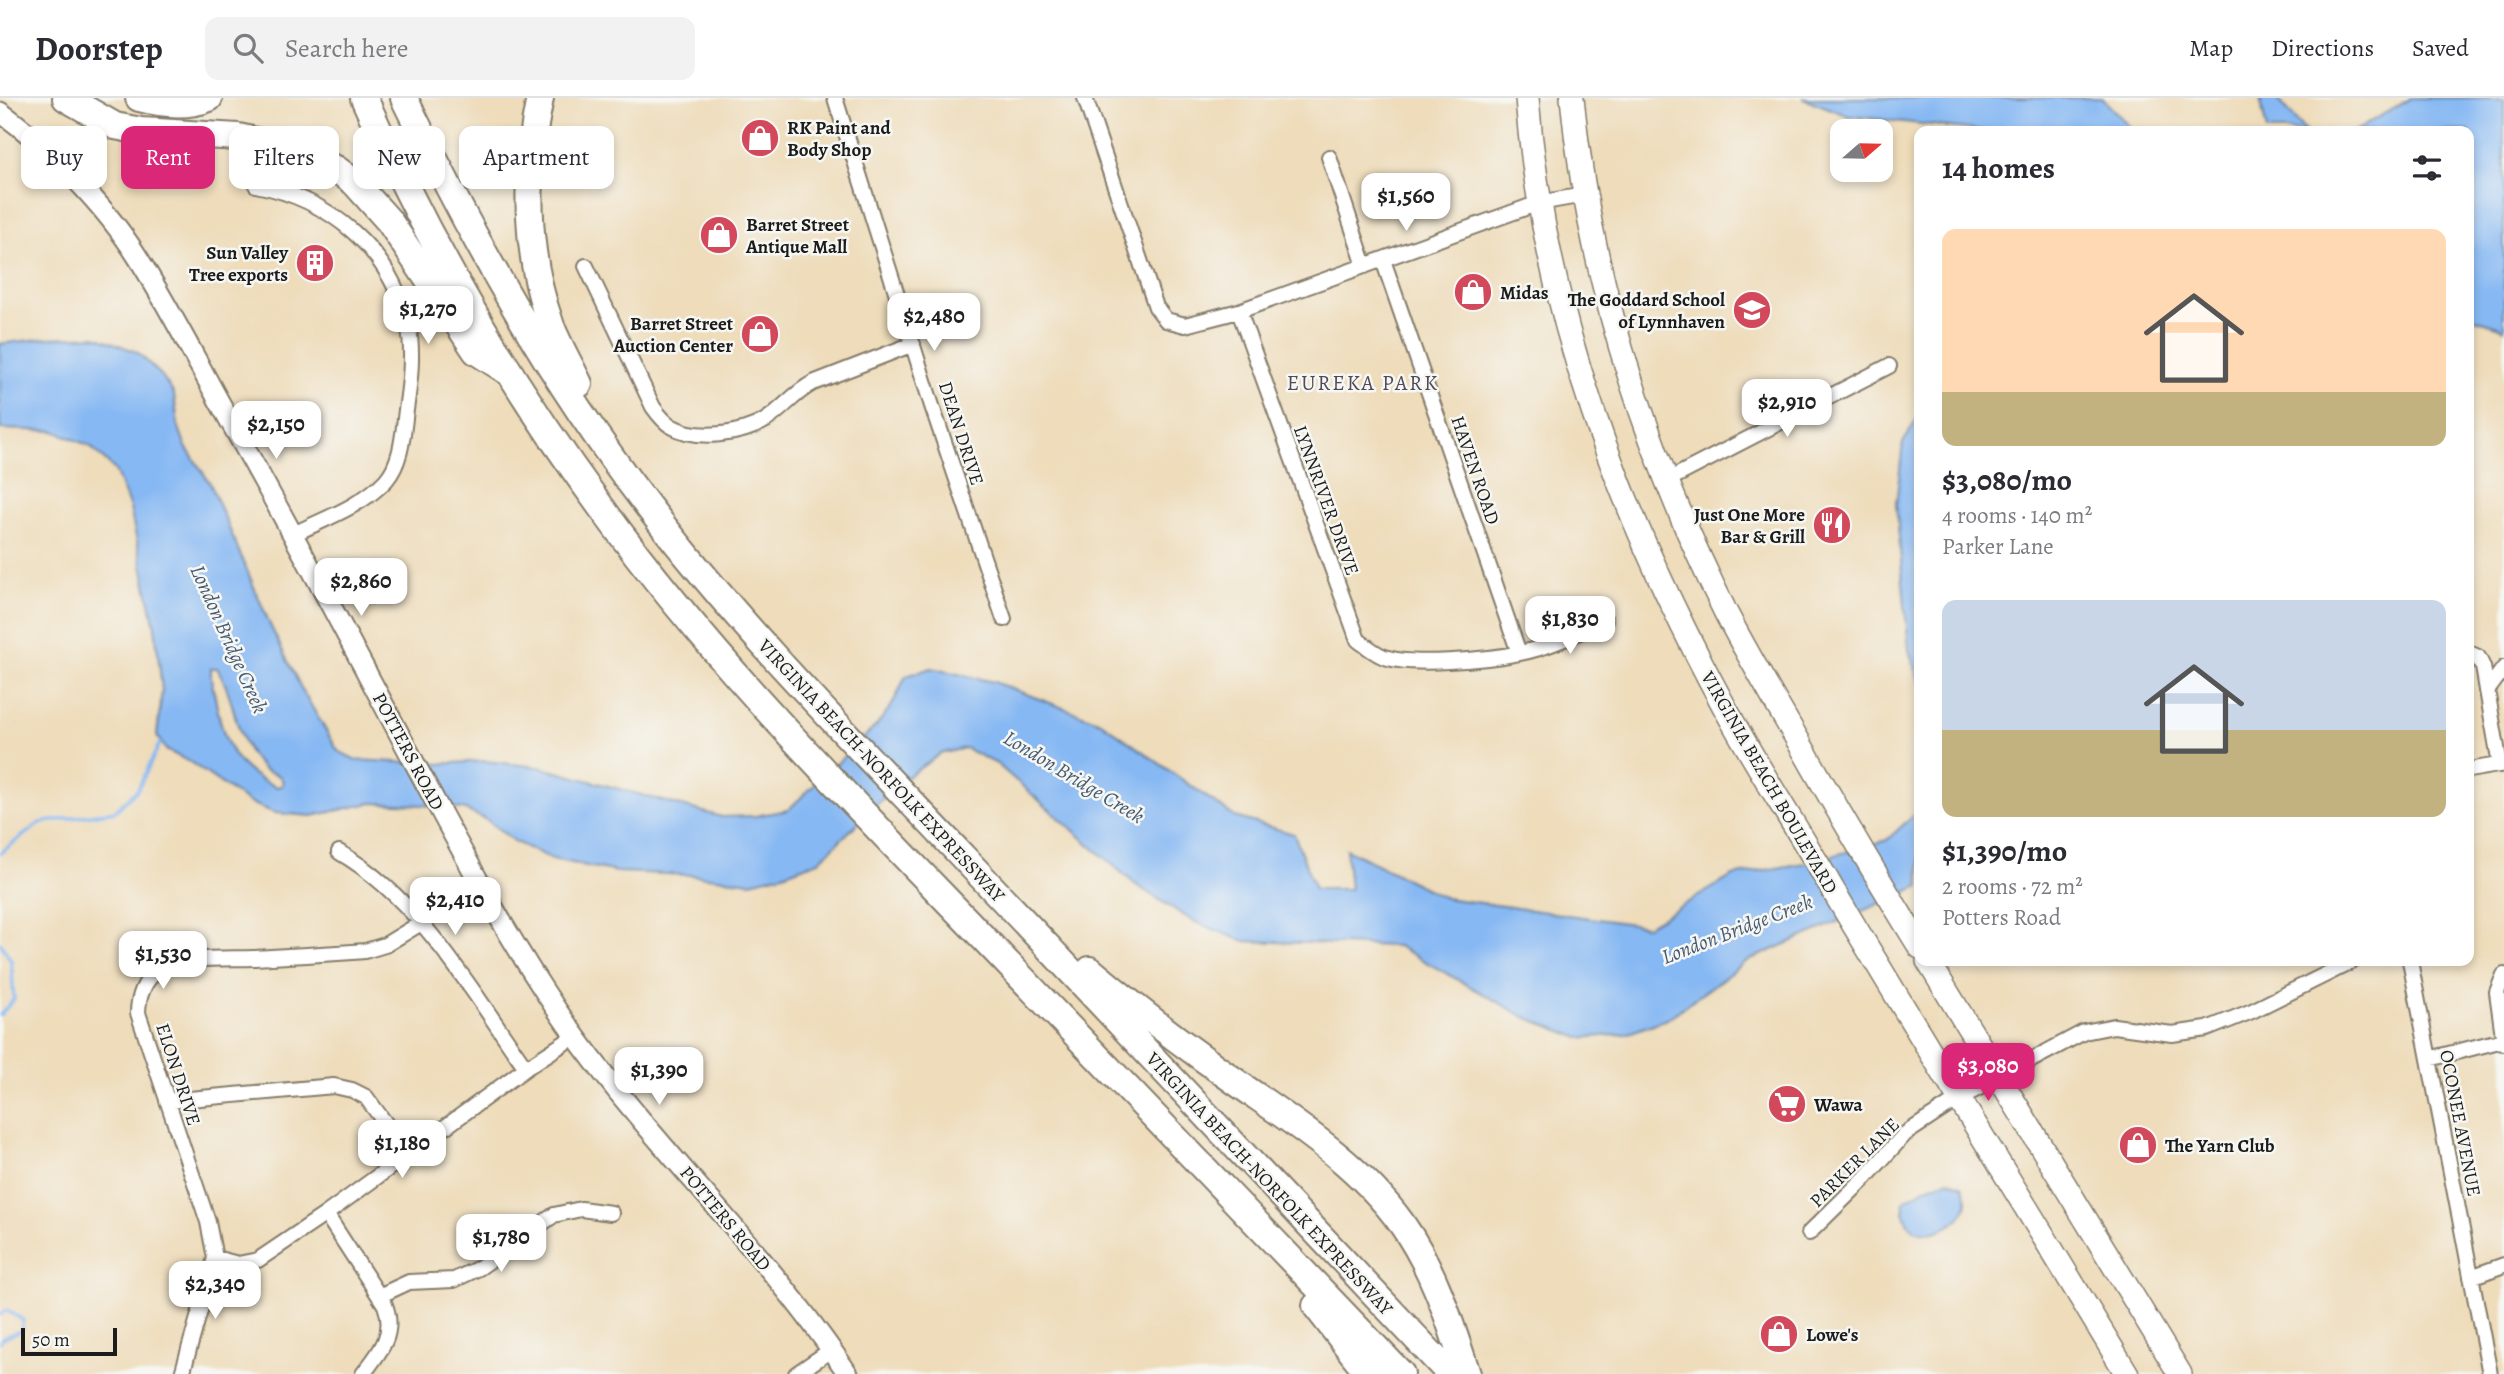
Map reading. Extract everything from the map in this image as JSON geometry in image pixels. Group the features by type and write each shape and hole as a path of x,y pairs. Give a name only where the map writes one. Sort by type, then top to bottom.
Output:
{"highway":[{"path":"66,98 115,126 141,131 238,137 279,146 336,169 355,183 389,221 476,351 511,374"},
{"path":"139,98 185,104 209,98"},
{"name":"VIRGINIA BEACH-NORFOLK EXPRESSWAY","path":"364,98 391,158 437,245 511,374 579,476 685,614 815,761 1401,1374"},
{"name":"VIRGINIA BEACH-NORFOLK EXPRESSWAY","path":"404,98 460,212 501,285 561,380 647,506 738,616 844,732 1450,1374"},
{"path":"540,98 529,168 533,257 551,326 621,470"},
{"path":"999,896 1142,1014 1352,1167 1403,1226 1423,1259 1438,1288 1467,1374"},
{"path":"1261,1227 1322,1314 1369,1374"}],"main road":[{"name":"VIRGINIA BEACH BOULEVARD","path":"1527,98 1539,203 1582,378 1600,434 1632,516 1668,596 1740,734 2127,1374"},
{"path":"1572,98 1584,195 1599,266 1618,337 1668,480 1726,612 1777,706 1914,937"},
{"path":"1931,966 2180,1374"}],"street":[{"name":"DEAN DRIVE","path":"835,98 1004,620"},
{"path":"1085,98 1156,307 1166,320 1185,325 1239,311 1539,203 1584,195"},
{"name":"POTTERS ROAD","path":"0,112 22,127 84,189 136,254 294,534 460,846 542,987 575,1036 800,1306 845,1373"},
{"path":"1329,157 1365,266"},
{"path":"271,189 296,196 334,215 349,227 382,263 396,288 408,325 411,351 400,451 387,479 363,500 294,534"},
{"name":"HAVEN ROAD","path":"1383,260 1519,653"},
{"path":"586,266 653,407 661,419 680,430 721,435 750,428 778,411 799,391 813,383 913,344"},
{"name":"LYNNRIVER DRIVE","path":"1239,311 1358,640 1381,656 1400,661 1424,662 1519,653 1562,640 1605,620"},
{"path":"1668,480 1889,366"},
{"path":"2474,655 2483,667 2502,764 2474,769"},
{"path":"2487,691 2504,668"},
{"path":"339,852 377,878 421,923 526,1068"},
{"name":"ELON DRIVE","path":"182,1374 215,1258 208,1222 138,1013 138,1000 155,972 174,964 365,951 385,945 421,923"},
{"name":"PARKER LANE","path":"1809,1233 1905,1134 1959,1098 2084,1032 2100,1028 2130,1027 2172,1034 2207,1029 2252,1011 2343,966"},
{"name":"OCONEE AVENUE","path":"2411,966 2490,1374"},
{"path":"2429,1059 2504,1042 2497,992 2504,975"},
{"path":"215,1258 238,1264 258,1261 526,1068 575,1036"},
{"path":"167,1101 334,1086 366,1097 408,1154"},
{"path":"379,1297 409,1282 454,1280 479,1268 554,1214 580,1209 611,1213"},
{"path":"326,1214 389,1317 388,1336 382,1350 363,1374"},
{"path":"2471,1277 2504,1265"},
{"path":"796,1374 831,1350"}],"water":[{"path":"1803,98 2102,98 2129,126 1940,126 1849,116"},
{"path":"2260,98 2277,98 2301,126 2266,126"},
{"path":"2411,98 2504,98 2504,330 2474,319 2474,126 2363,126"},
{"name":"London Bridge Creek","path":"96,336 137,352 162,376 174,394 178,425 186,447 210,483 271,627 302,690 338,751 356,760 436,764 485,761 539,767 722,817 755,816 788,810 876,726 892,705 906,676 931,668 994,682 1101,722 1235,817 1294,834 1315,889 1350,889 1346,849 1445,898 1647,926 1733,876 1815,861 1887,840 1914,815 1914,889 1747,961 1667,1019 1626,1034 1580,1038 1525,1017 1397,946 1243,941 1193,921 1136,885 997,764 965,748 940,754 899,783 819,861 751,882 690,875 617,872 552,859 515,842 487,820 463,809 371,803 312,816 275,813 248,802 190,762 166,750 157,736 162,690 155,627 130,508 115,470 90,446 54,431 0,429 0,344 46,338","holes":["211,668 217,668 223,678 246,746 262,768 279,776 283,785 277,787 259,778 235,756 222,729"]},
{"path":"1914,424 1914,665 1909,650 1896,504 1903,443"},
{"path":"1949,1180 1962,1186 1967,1201 1966,1207 1960,1217 1941,1230 1919,1232 1905,1216 1904,1201 1923,1189"}],"waterway":[{"path":"0,853 40,823 115,811 138,789 160,743"},
{"path":"0,943 11,960 14,999 0,1015"},
{"path":"0,1315 6,1310 23,1320 21,1331 2,1338 0,1342"}],"place":[{"name":"RK Paint and Body Shop","path":"760,138"},
{"name":"Barret Street Antique Mall","path":"719,235"},
{"name":"Sun Valley Tree exports","path":"315,263"},
{"name":"Midas","path":"1473,292"},
{"name":"The Goddard School of Lynnhaven","path":"1752,310"},
{"name":"Barret Street Auction Center","path":"760,334"},
{"name":"Just One More Bar & Grill","path":"1832,525"},
{"name":"Wawa","path":"1787,1104"},
{"name":"The Yarn Club","path":"2138,1145"},
{"name":"Lowe's","path":"1779,1334"}],"district":[{"name":"EUREKA PARK","path":"1363,383"}]}
